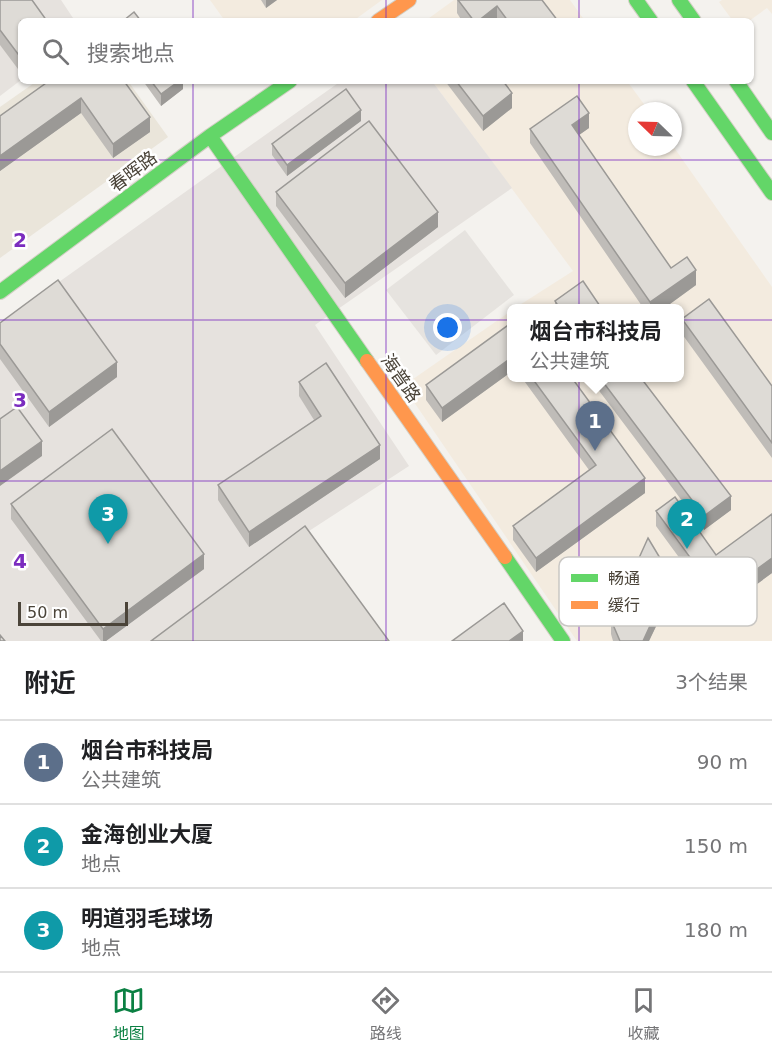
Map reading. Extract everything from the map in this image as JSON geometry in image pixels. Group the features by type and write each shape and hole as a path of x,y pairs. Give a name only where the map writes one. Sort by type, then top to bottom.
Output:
{"street":[{"path":"382,18 409,0"},
{"path":"636,0 649,18"},
{"path":"679,0 691,18"},
{"name":"春晖路","path":"0,292 210,136 286,84"},
{"path":"695,84 772,193"},
{"path":"738,84 772,133"},
{"name":"海普路","path":"210,136 563,641"}],"shaded area":[{"path":"0,0 61,0 73,18 18,18 18,82 0,96"},
{"path":"210,0 382,0 357,18 223,18"},
{"path":"454,0 570,0 583,18 429,18"},
{"path":"722,0 772,0 772,14 767,8 753,18 731,18 719,2"},
{"path":"33,84 130,84 168,137 0,258 0,107"},
{"path":"337,84 434,84 512,188 315,325 409,466 309,531 389,641 0,641 0,324"},
{"path":"434,84 629,84 642,102 628,102 628,156 680,156 772,287 772,641 577,641 567,626 757,626 757,557 559,557 559,615 403,386 507,314 507,382 684,382 684,304 521,304 573,271"},
{"path":"465,230 514,295 436,355 386,290"}],"building":[{"path":"0,0 32,0 45,18 18,18 18,54 0,30"},
{"path":"458,0 542,0 556,18 506,18 497,6 482,18 472,18"},
{"path":"134,12 139,18 127,18"},
{"path":"45,84 126,84 150,117 113,144 81,98 0,156 0,116"},
{"path":"153,84 175,84 161,94"},
{"path":"458,84 505,84 512,93 483,116"},
{"path":"346,89 361,110 287,165 272,144"},
{"path":"577,96 589,113 572,125 671,268 687,257 696,270 650,302 530,129"},
{"path":"369,121 438,212 345,283 276,192"},
{"path":"58,280 117,362 49,412 0,344 0,323"},
{"path":"583,281 599,304 557,304 555,301"},
{"path":"709,299 772,386 772,443 684,322 684,318"},
{"path":"507,326 507,361 442,408 426,385"},
{"path":"326,363 380,445 249,532 218,485 321,416 299,382"},
{"path":"535,382 575,382 645,478 536,558 513,526 596,465"},
{"path":"603,382 644,382 731,496 704,516"},
{"path":"17,407 42,441 0,471 0,419"},
{"path":"112,429 204,554 103,629 11,504"},
{"path":"675,497 716,555 772,514 772,558 757,569 757,557 690,557 656,511"},
{"path":"305,526 389,641 151,641"},
{"path":"648,538 659,557 639,557"},
{"path":"504,603 523,631 509,641 452,641"},
{"path":"614,626 650,626 643,641 620,641"}],"traffic: fast":[{"path":"636,0 649,18"},
{"path":"679,0 692,18"},
{"path":"0,292 210,136 286,84"},
{"path":"695,84 772,193"},
{"path":"738,84 772,133"},
{"path":"210,136 367,361"},
{"path":"505,557 563,641"}],"traffic: slow":[{"path":"382,18 409,0"},
{"path":"367,361 505,557"}],"place":[{"name":"烟台市科技局","path":"595,451"},
{"name":"明道羽毛球场","path":"108,544"},
{"name":"金海创业大厦","path":"687,549"}]}
